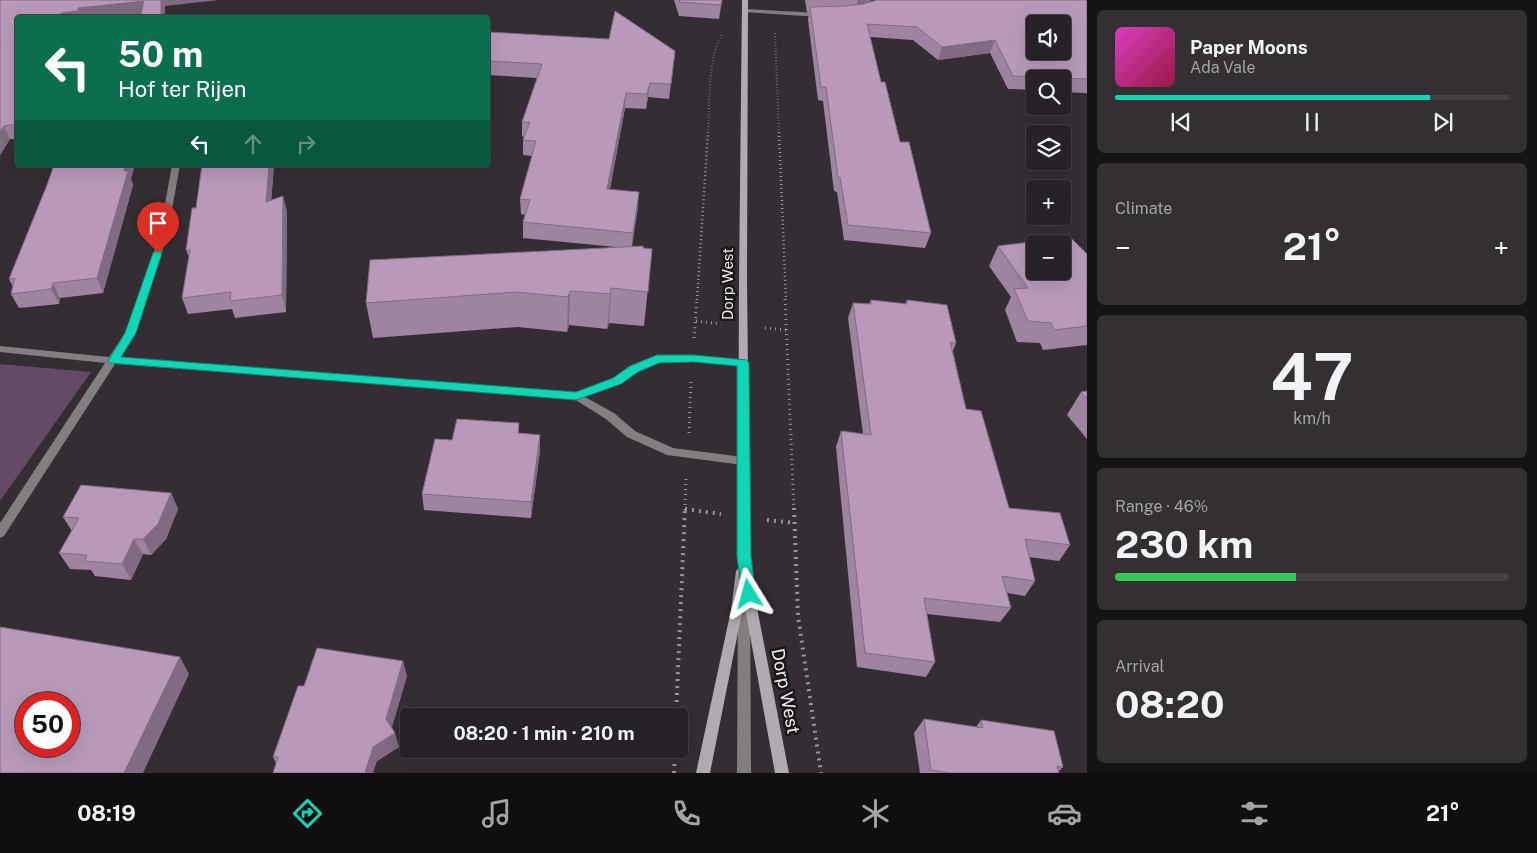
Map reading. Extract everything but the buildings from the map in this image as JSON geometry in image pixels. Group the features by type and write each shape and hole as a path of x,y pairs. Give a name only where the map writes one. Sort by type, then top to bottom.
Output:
{"main road":[{"name":"Dorp West","path":"745,0 744,557 752,613 782,773"},
{"name":"Dorp West","path":"703,773 737,610 744,557"}],"street":[{"path":"745,10 827,16"},
{"path":"0,533 114,361 130,333 163,237 176,167"},
{"path":"0,349 114,361 576,396 617,381 634,369 657,359 693,358 743,363"},
{"path":"576,396 610,416 631,434 671,452 743,461"},
{"path":"744,557 744,773"}],"path":[{"path":"774,12 798,616 821,773"},
{"path":"674,773 675,758"}],"shaded area":[{"path":"0,364 91,372 0,501"}],"route":[{"path":"158,253 130,333 114,361 576,396 617,381 634,369 657,359 693,358 743,363 744,557 749,594"}]}
